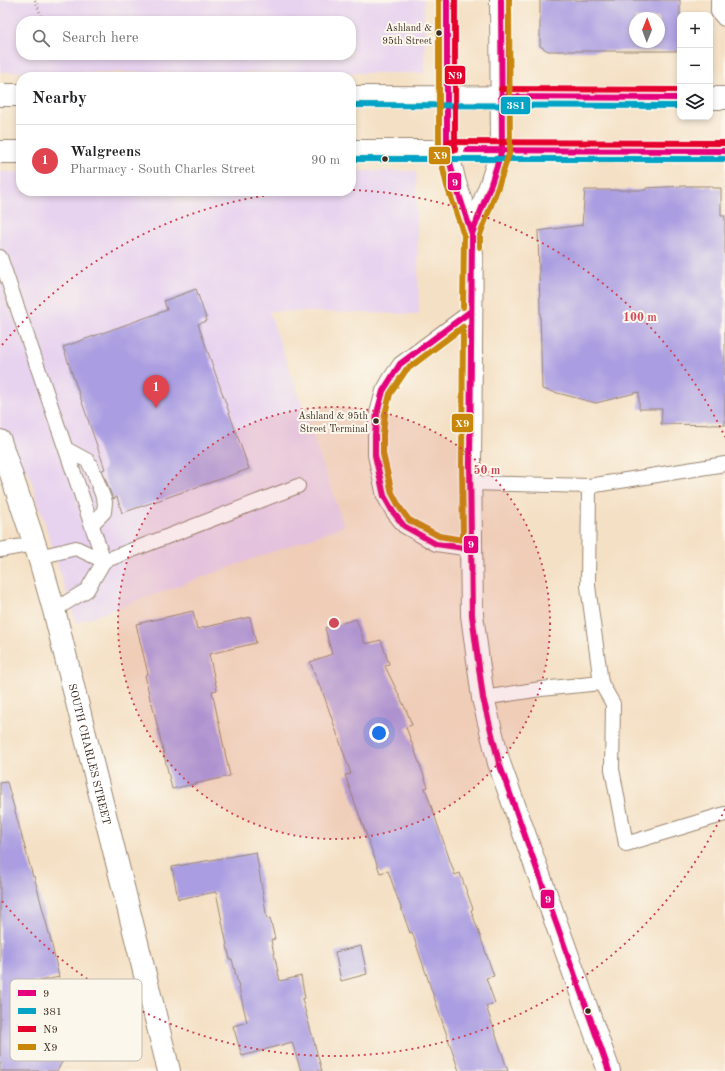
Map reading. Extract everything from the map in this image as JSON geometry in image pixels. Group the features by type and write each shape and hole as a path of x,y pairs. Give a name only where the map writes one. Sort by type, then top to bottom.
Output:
{"main road":[{"path":"446,0 447,150 455,183 472,234 470,483 472,615 483,698 499,763 609,1071"},
{"path":"472,234 502,150 501,0"},
{"path":"0,95 16,95"},
{"path":"356,97 677,98"},
{"path":"713,98 725,98"},
{"path":"356,150 725,151"},
{"path":"0,152 16,152"},
{"name":"SOUTH CHARLES STREET","path":"0,441 54,610 169,1071"}],"lane":[{"path":"718,0 718,12 725,19"},
{"path":"0,257 104,561"},
{"path":"471,311 400,364 383,391 377,413 375,435 375,455 384,496 393,512 404,526 436,544 471,549"},
{"path":"66,450 88,461 105,502 104,512 92,524"},
{"path":"470,483 589,486 725,464"},
{"path":"54,610 88,590 104,561 298,486"},
{"path":"589,486 588,586 601,683 613,704 612,769 626,844 725,814"},
{"path":"0,550 76,548 104,561"},
{"path":"483,698 540,689 601,683"}],"path":[{"path":"35,0 41,16"}],"shaded area":[{"path":"0,0 424,0 425,73 0,72"},
{"path":"356,171 416,171 419,314 269,311 344,526 76,623 28,470 0,475 0,172 16,172 16,196 356,196"}],"building":[{"path":"540,0 680,0 680,12 677,12 677,51 548,51 540,46"},
{"path":"712,186 712,188 721,188 721,216 725,216 725,425 661,424 662,409 639,409 639,392 596,403 542,389 538,231 582,225 585,190 646,190 646,188"},
{"path":"196,289 207,321 198,324 249,469 122,513 117,497 113,499 102,470 105,469 63,347 167,310 164,301"},
{"path":"193,611 197,629 250,617 256,643 209,654 217,690 212,691 230,776 172,789 152,703 151,704 145,675 148,674 136,624"},
{"path":"356,619 365,644 381,640 389,664 385,666 412,725 406,727 428,787 425,788 455,875 460,873 494,976 486,978 495,1003 486,1006 508,1071 459,1071 412,932 410,933 388,871 380,873 345,775 351,774 321,687 310,662 332,654 325,628"},
{"path":"7,782 33,877 34,876 59,977 50,979 10,979 10,1061 63,1061 57,1071 0,1071 0,783"},
{"path":"256,852 267,919 270,918 275,939 271,940 280,981 301,976 305,998 302,999 322,1071 301,1071 292,1042 242,1056 233,1026 247,1022 232,959 230,960 216,892 178,899 172,867"},
{"path":"361,946 367,974 341,981 335,952"}],"transit line":[{"name":"X9","path":"439,0 439,151 447,186 464,235 463,307"},
{"name":"9","path":"447,0 447,150 455,183 472,234 470,464 472,615 483,698 499,763 609,1071"},
{"name":"N9","path":"455,0 455,150"},
{"name":"9","path":"472,247 472,234 502,150 501,0"},
{"name":"N9","path":"509,0 509,97"},
{"name":"X9","path":"480,247 480,235 510,151 509,0"},
{"name":"N9","path":"501,89 677,90"},
{"name":"9","path":"501,97 677,98"},
{"name":"381","path":"356,105 677,106"},
{"name":"N9","path":"447,142 725,143"},
{"name":"9","path":"467,150 725,151"},
{"name":"381","path":"356,159 725,159"},
{"name":"9","path":"471,311 400,364 383,391 377,413 375,435 375,455 384,496 393,512 404,526 436,544 471,549"},
{"name":"X9","path":"463,327 462,464 463,540 439,536 409,520 400,508 392,493 383,454 385,414 390,394 406,370 463,327"}],"place":[{"name":"Ashland & 95th Street","path":"439,33"},
{"name":"Walgreens","path":"156,408"},
{"name":"Ashland & 95th Street Terminal","path":"376,421"}]}
